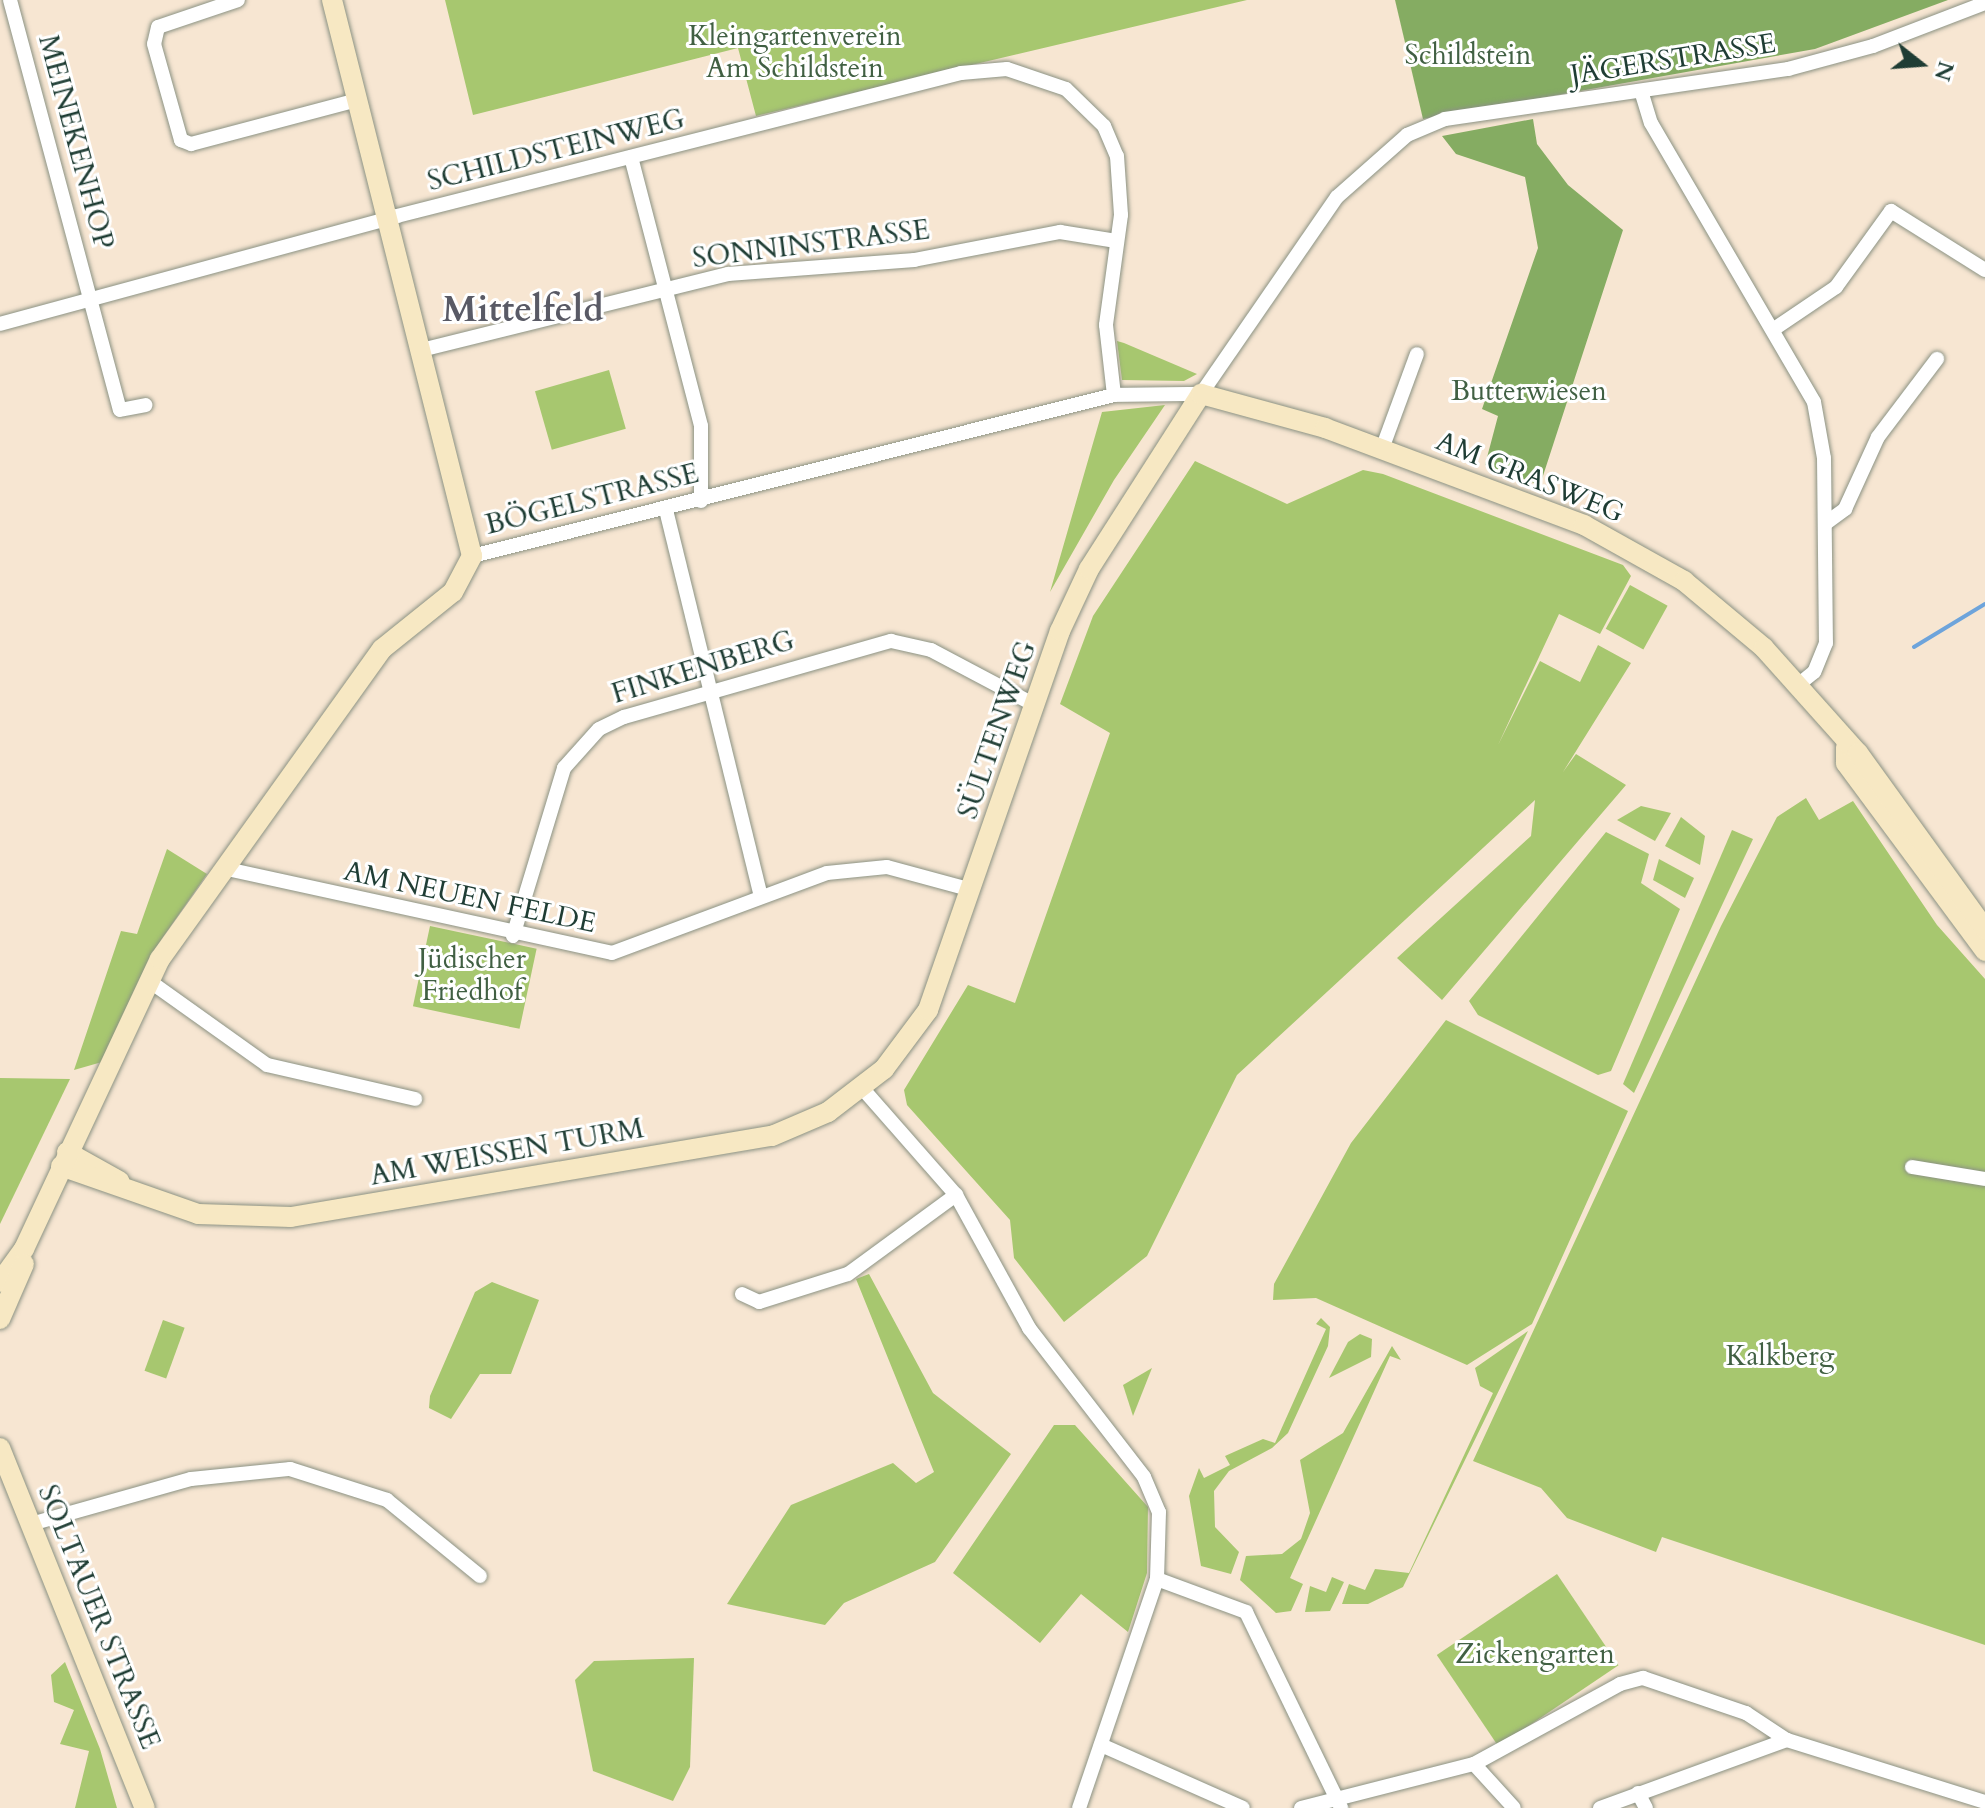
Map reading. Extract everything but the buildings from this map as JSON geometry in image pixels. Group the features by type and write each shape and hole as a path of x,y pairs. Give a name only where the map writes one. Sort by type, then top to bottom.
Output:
{"main road":[{"path":"332,0 472,556"},
{"name":"AM GRASWEG","path":"1201,394 1382,449 1629,547 1714,604 1797,686 1846,747"},
{"name":"SÜLTENWEG","path":"862,1088 903,1049 928,1010 1035,705 1089,569 1201,394"},
{"name":"BÖGELSTRASSE","path":"0,1319 30,1244 69,1165 148,980 382,649 453,592 472,556"},
{"path":"1985,929 1858,753 1846,747 1846,763 1985,951"},
{"name":"AM WEISSEN TURM","path":"69,1165 150,1201 224,1218 291,1217 772,1136 862,1088"},
{"name":"BÖGELSTRASSE","path":"0,1261 47,1164 69,1165"},
{"name":"BÖGELSTRASSE","path":"0,1282 30,1244"},
{"name":"SOLTAUER STRASSE","path":"0,1448 145,1808"}],"street":[{"name":"MEINEKENHOP","path":"10,0 91,297"},
{"path":"238,0 158,27 154,44 181,140 191,144 358,100"},
{"name":"JÄGERSTRASSE","path":"1201,394 1337,197 1407,135 1445,119 1642,94 1833,57 1985,3"},
{"name":"SCHILDSTEINWEG","path":"0,324 389,218 981,69 1034,74 1066,89 1104,126 1122,189 1116,241"},
{"path":"1642,94 1651,123 1814,402 1826,523 1826,643 1814,672 1797,686"},
{"path":"631,157 701,426 701,501"},
{"path":"1774,329 1836,287 1891,211 1985,270"},
{"name":"SONNINSTRASSE","path":"421,350 751,271 914,260 1060,232 1116,241"},
{"path":"1114,395 1106,325 1116,241"},
{"path":"91,297 120,410 146,405"},
{"path":"1382,449 1417,354"},
{"path":"1826,523 1845,509 1878,437 1937,359"},
{"name":"BÖGELSTRASSE","path":"472,556 666,510 1114,395 1201,394"},
{"path":"666,510 760,894"},
{"name":"FINKENBERG","path":"513,936 551,798 580,746 624,717 891,641 931,650 1035,705"},
{"name":"AM NEUEN FELDE","path":"227,869 589,952 633,950 760,894 827,873 887,867 972,890"},
{"path":"148,980 267,1065 415,1099"},
{"path":"862,1088 956,1195 1029,1328 1144,1477 1162,1532 1157,1579 1079,1808"},
{"path":"1912,1167 1985,1179"},
{"path":"742,1294 759,1302 848,1274 956,1195"},
{"path":"31,1524 191,1479 290,1469 387,1500 480,1576"},
{"path":"1157,1579 1246,1612 1339,1803"},
{"path":"1301,1808 1339,1803 1474,1764 1632,1680 1653,1680 1737,1709 1787,1740 1985,1802"},
{"path":"1600,1808 1787,1740"},
{"path":"1101,1745 1243,1808"},
{"path":"1474,1764 1514,1808"},
{"path":"1638,1793 1646,1808"}],"green space":[{"name":"Kleingartenverein Am Schildstein","path":"445,0 1247,0 756,116 738,48 473,115"},
{"name":"Schildstein","path":"1395,0 1948,0 1815,49 1423,119"},
{"name":"Butterwiesen","path":"1533,119 1537,144 1568,185 1623,230 1540,485 1485,465 1498,416 1482,409 1538,248 1525,177 1456,154 1442,136"},
{"path":"1117,341 1197,374 1184,381 1122,380"},
{"path":"609,370 626,429 552,450 535,391"},
{"path":"1165,405 1114,480 1050,592 1102,412"},
{"path":"1195,461 1287,504 1363,470 1383,474 1623,565 1631,576 1600,634 1559,614 1498,745 1540,661 1580,682 1598,645 1631,663 1563,772 1576,754 1626,785 1442,1000 1397,958 1531,836 1535,800 1237,1075 1147,1256 1064,1322 1014,1258 1010,1220 907,1105 904,1090 968,985 1015,1003 1110,733 1060,704 1093,616"},
{"path":"1630,585 1668,606 1643,650 1606,629"},
{"name":"Kalkberg","path":"1806,798 1819,820 1853,801 1937,925 1985,979 1985,1645 1662,1537 1656,1552 1567,1518 1541,1488 1473,1461 1721,926 1777,817"},
{"path":"1641,806 1671,813 1655,841 1617,820"},
{"path":"1681,817 1705,836 1700,865 1665,846"},
{"path":"1732,830 1753,839 1634,1093 1623,1084"},
{"path":"1606,832 1649,854 1641,883 1680,909 1611,1071 1598,1075 1478,1015 1469,1001"},
{"path":"167,849 207,874 161,940 102,1062 74,1070 121,931 137,934"},
{"path":"1659,859 1694,878 1685,898 1653,880"},
{"name":"Jüdischer Friedhof","path":"430,926 537,949 520,1029 413,1006"},
{"path":"1446,1020 1628,1111 1532,1324 1467,1365 1316,1298 1273,1300 1274,1284 1351,1143"},
{"path":"0,1078 70,1079 0,1224"},
{"path":"869,1274 933,1393 1011,1454 935,1562 844,1603 825,1625 727,1604 791,1505 893,1463 916,1483 934,1472 856,1279"},
{"path":"492,1282 539,1300 511,1374 480,1374 451,1419 429,1408 430,1396 475,1292"},
{"path":"1321,1318 1330,1327 1328,1346 1288,1433 1272,1448 1229,1471 1214,1491 1215,1527 1239,1552 1231,1574 1201,1566 1189,1496 1199,1468 1204,1478 1230,1465 1225,1456 1263,1439 1275,1443 1326,1329 1316,1324"},
{"path":"163,1320 185,1328 166,1379 145,1371"},
{"path":"1528,1331 1403,1587 1368,1604 1342,1604 1349,1584 1365,1590 1375,1569 1409,1573 1493,1393 1480,1386 1475,1368"},
{"path":"1360,1334 1372,1339 1371,1357 1329,1378 1348,1342"},
{"path":"1392,1346 1401,1360 1390,1356 1290,1578 1303,1584 1291,1611 1276,1613 1240,1580 1246,1556 1282,1554 1301,1539 1310,1513 1300,1460 1343,1433"},
{"path":"1152,1368 1133,1416 1123,1385"},
{"path":"1054,1425 1075,1425 1148,1507 1147,1573 1128,1632 1081,1594 1040,1643 953,1573"},
{"name":"Zickengarten","path":"1557,1574 1619,1665 1498,1746 1437,1655"},
{"path":"1332,1577 1344,1582 1330,1611 1305,1612 1310,1586 1326,1592"},
{"path":"694,1658 690,1767 673,1801 593,1771 575,1680 594,1661"},
{"path":"65,1662 100,1749 117,1808 75,1808 89,1751 60,1744 74,1710 54,1702 51,1675"}],"waterway":[{"path":"1914,647 1985,604"}],"district":[{"name":"Mittelfeld","path":"523,310"}]}
